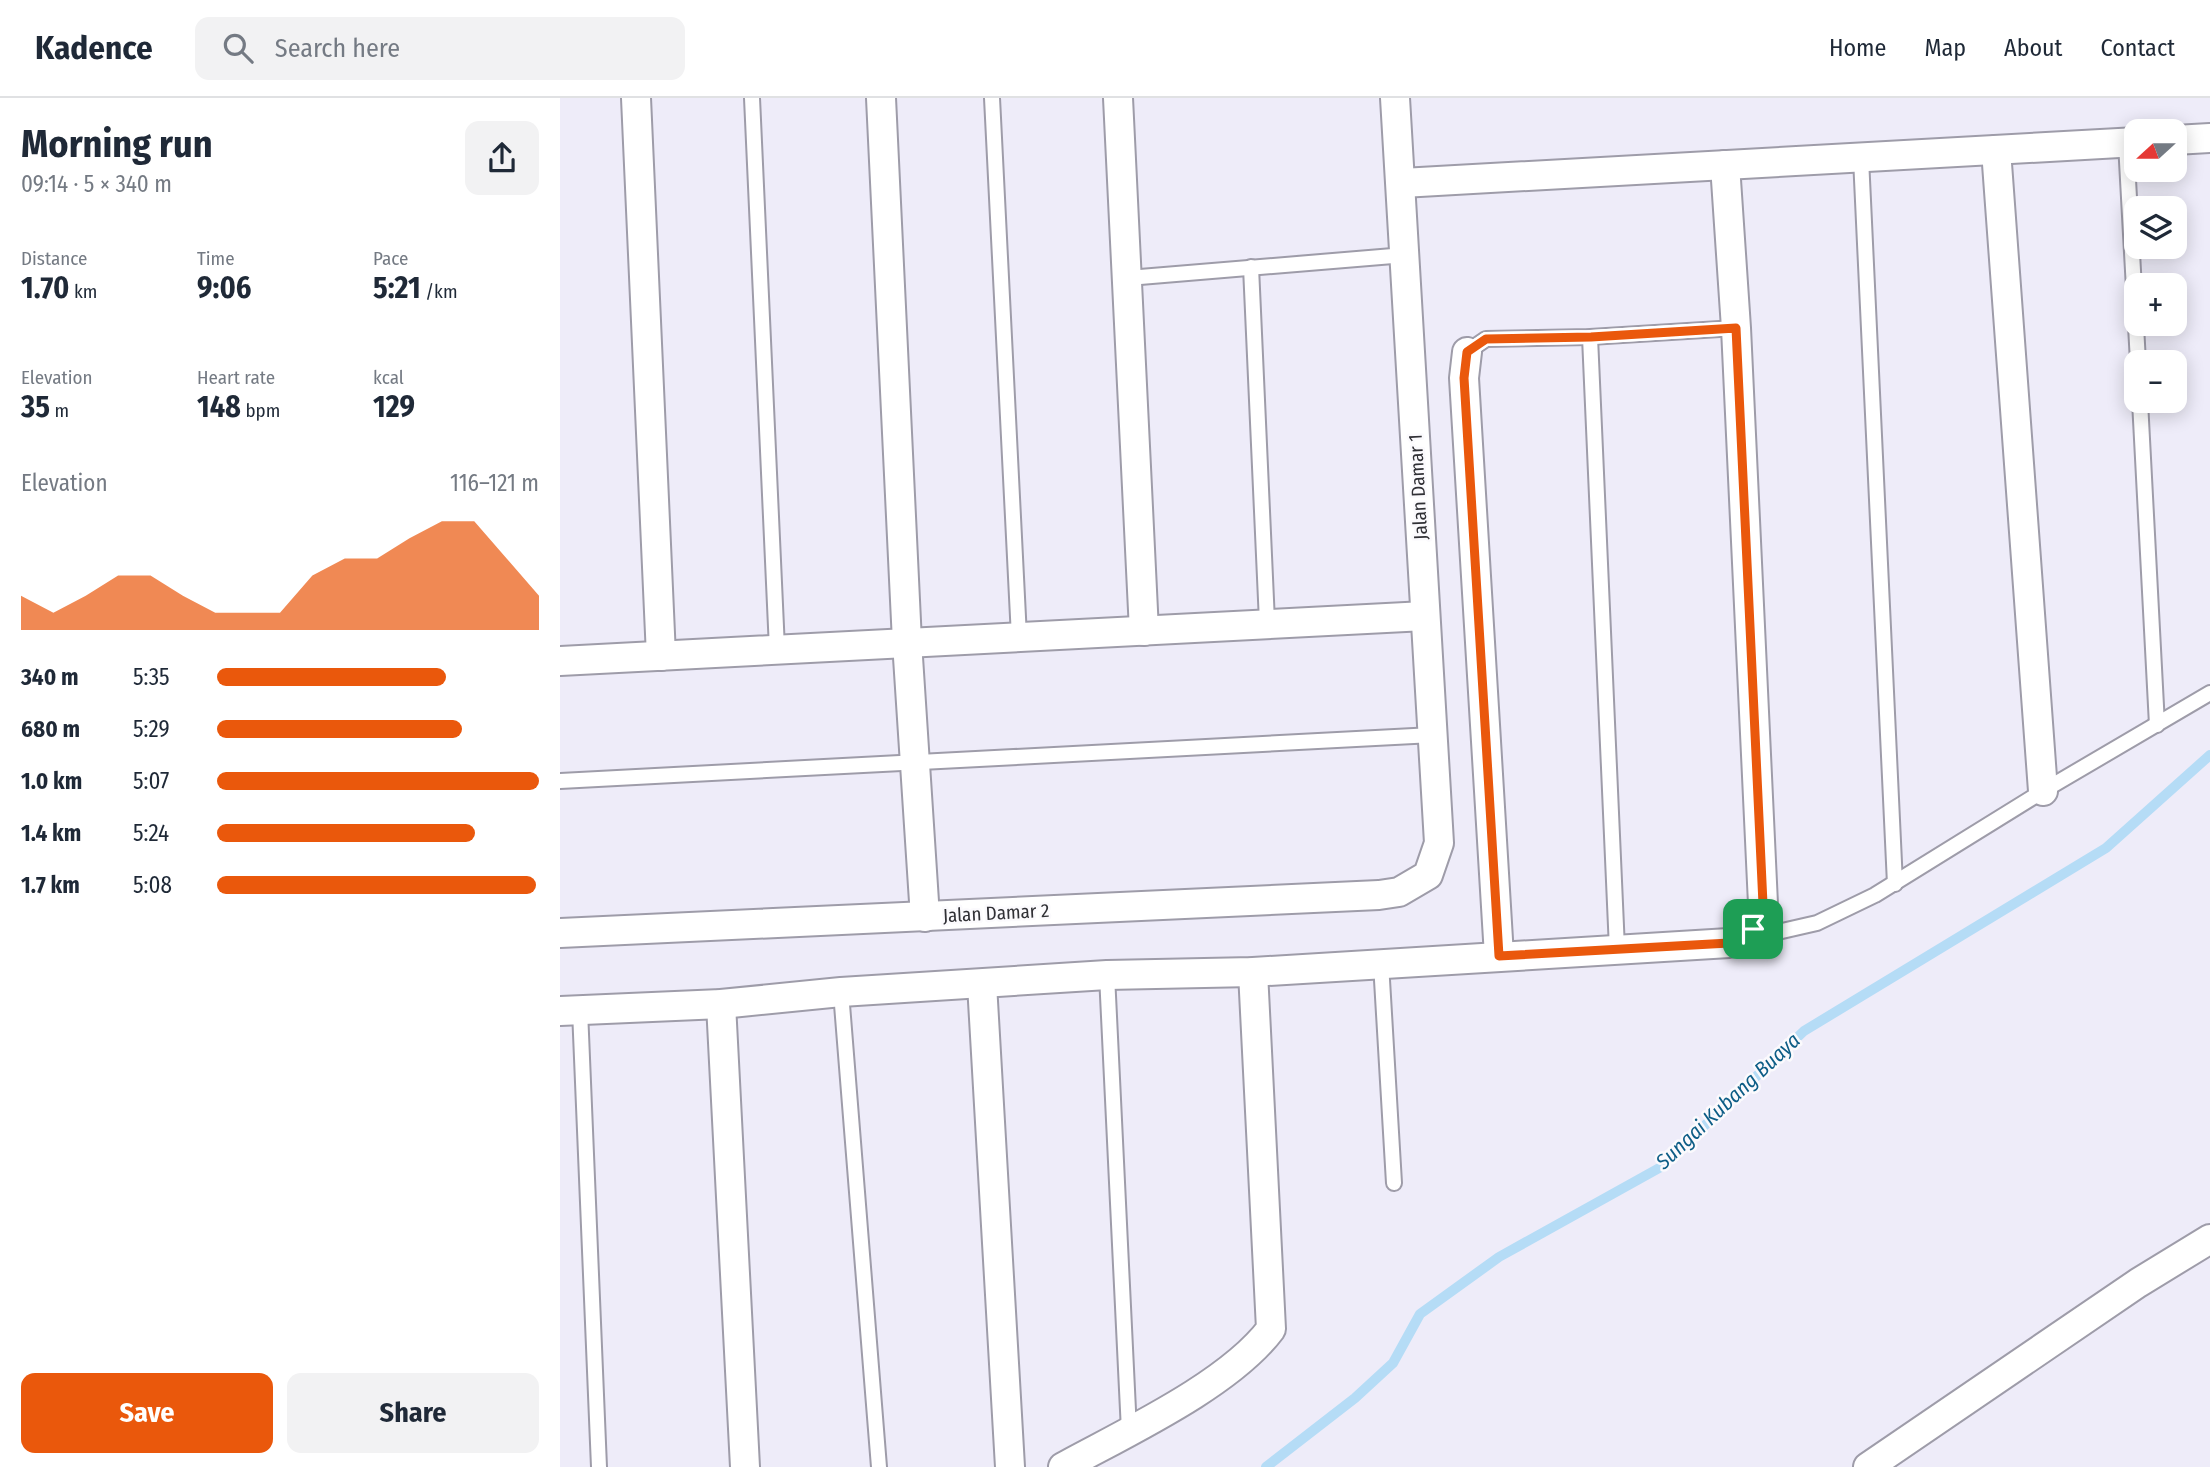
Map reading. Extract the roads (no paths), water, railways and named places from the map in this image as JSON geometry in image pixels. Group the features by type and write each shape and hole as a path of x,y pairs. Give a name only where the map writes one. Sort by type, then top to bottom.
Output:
{"street":[{"path":"636,98 661,656"},
{"path":"881,98 907,642 925,917"},
{"path":"1118,98 1144,631"},
{"name":"Jalan Damar 1","path":"1395,98 1438,843 1428,875"},
{"path":"2188,139 2210,138"},
{"path":"1402,183 2124,142"},
{"path":"1996,150 2043,791"},
{"path":"570,1011 721,1004 841,992 1107,975 1253,972 1729,943 1753,929 1763,904 1736,328 1725,165"},
{"path":"1467,352 1465,392 1499,956"},
{"path":"560,661 1144,631 1267,622 1425,616"},
{"name":"Jalan Damar 2","path":"560,933 1379,895 1399,892 1428,875"},
{"path":"1063,1467 1129,1432 1220,1377 1255,1351 1271,1329 1253,972"},
{"path":"982,985 1010,1467"},
{"path":"721,1004 745,1467"},
{"path":"1868,1467 2138,1283 2210,1239"}],"lane":[{"path":"752,98 777,649"},
{"path":"992,98 1019,637"},
{"path":"1861,158 1895,884"},
{"path":"2133,182 2138,350"},
{"path":"1128,278 1405,255"},
{"path":"1251,267 1267,622"},
{"path":"1467,352 1486,339 1591,337 1736,328"},
{"path":"1591,337 1617,949"},
{"path":"2141,413 2157,725"},
{"path":"1753,929 1782,931 1817,923 1895,884 2043,791 2210,693"},
{"path":"560,781 1433,735"},
{"path":"1381,963 1394,1183"},
{"path":"1107,975 1129,1432"},
{"path":"841,992 879,1467"},
{"path":"570,1011 599,1467"}],"waterway":[{"name":"Sungai Kubang Buaya","path":"1266,1467 1355,1398 1393,1363 1420,1314 1499,1257 1661,1167 1804,1031 2106,848 2210,755"}]}
